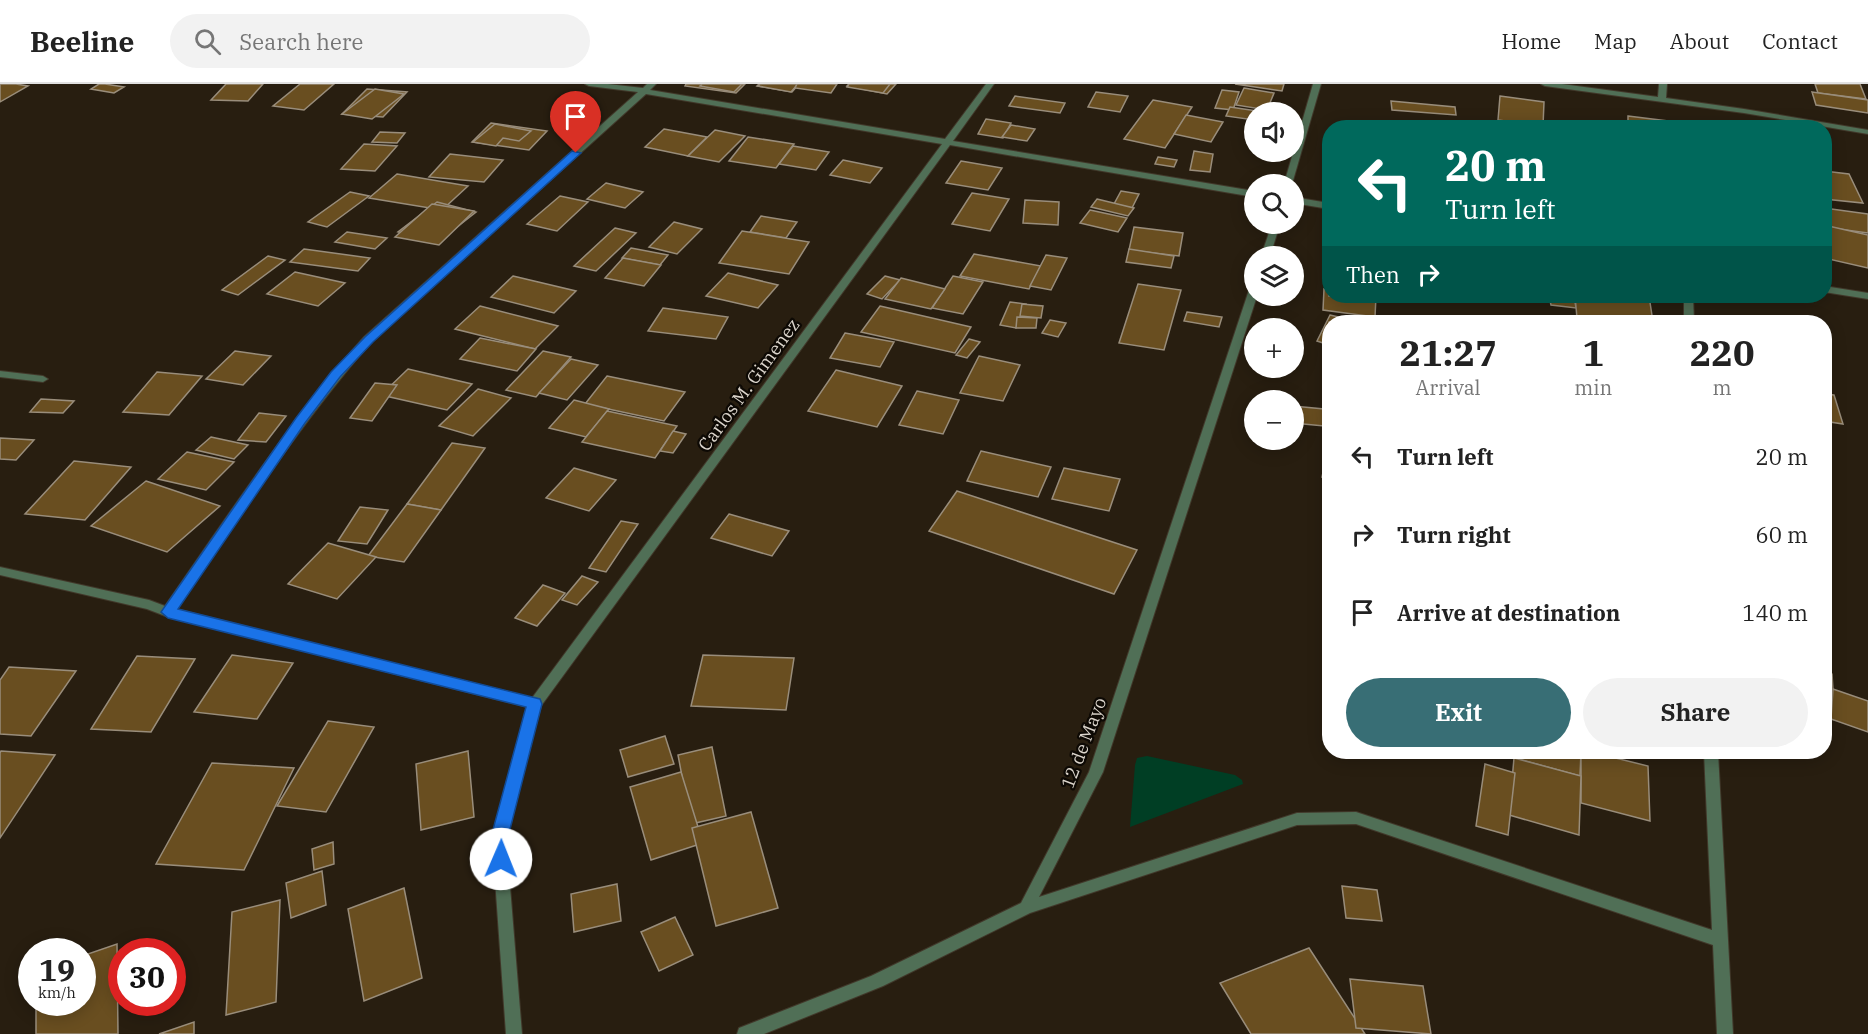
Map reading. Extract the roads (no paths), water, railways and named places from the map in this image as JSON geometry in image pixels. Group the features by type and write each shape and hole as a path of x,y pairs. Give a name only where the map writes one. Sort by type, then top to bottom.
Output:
{"street":[{"path":"589,84 648,87 1244,192"},
{"name":"Carlos M. Gimenez","path":"535,704 990,84"},
{"path":"1291,174 1317,84"},
{"path":"1545,84 1791,120"},
{"path":"1662,100 1663,84"},
{"path":"168,612 300,421 335,375 369,339 648,87"},
{"path":"1832,126 1868,132"},
{"path":"1304,202 1322,205"},
{"path":"1832,290 1868,296"},
{"name":"12 de Mayo","path":"1026,908 1096,772 1249,306"},
{"path":"0,374 43,379"},
{"path":"0,572 149,605 168,612 535,704 499,837 514,1034"},
{"path":"1711,759 1725,1034"},
{"path":"745,1034 878,981 1026,908 1296,819 1356,818 1720,940"}]}
